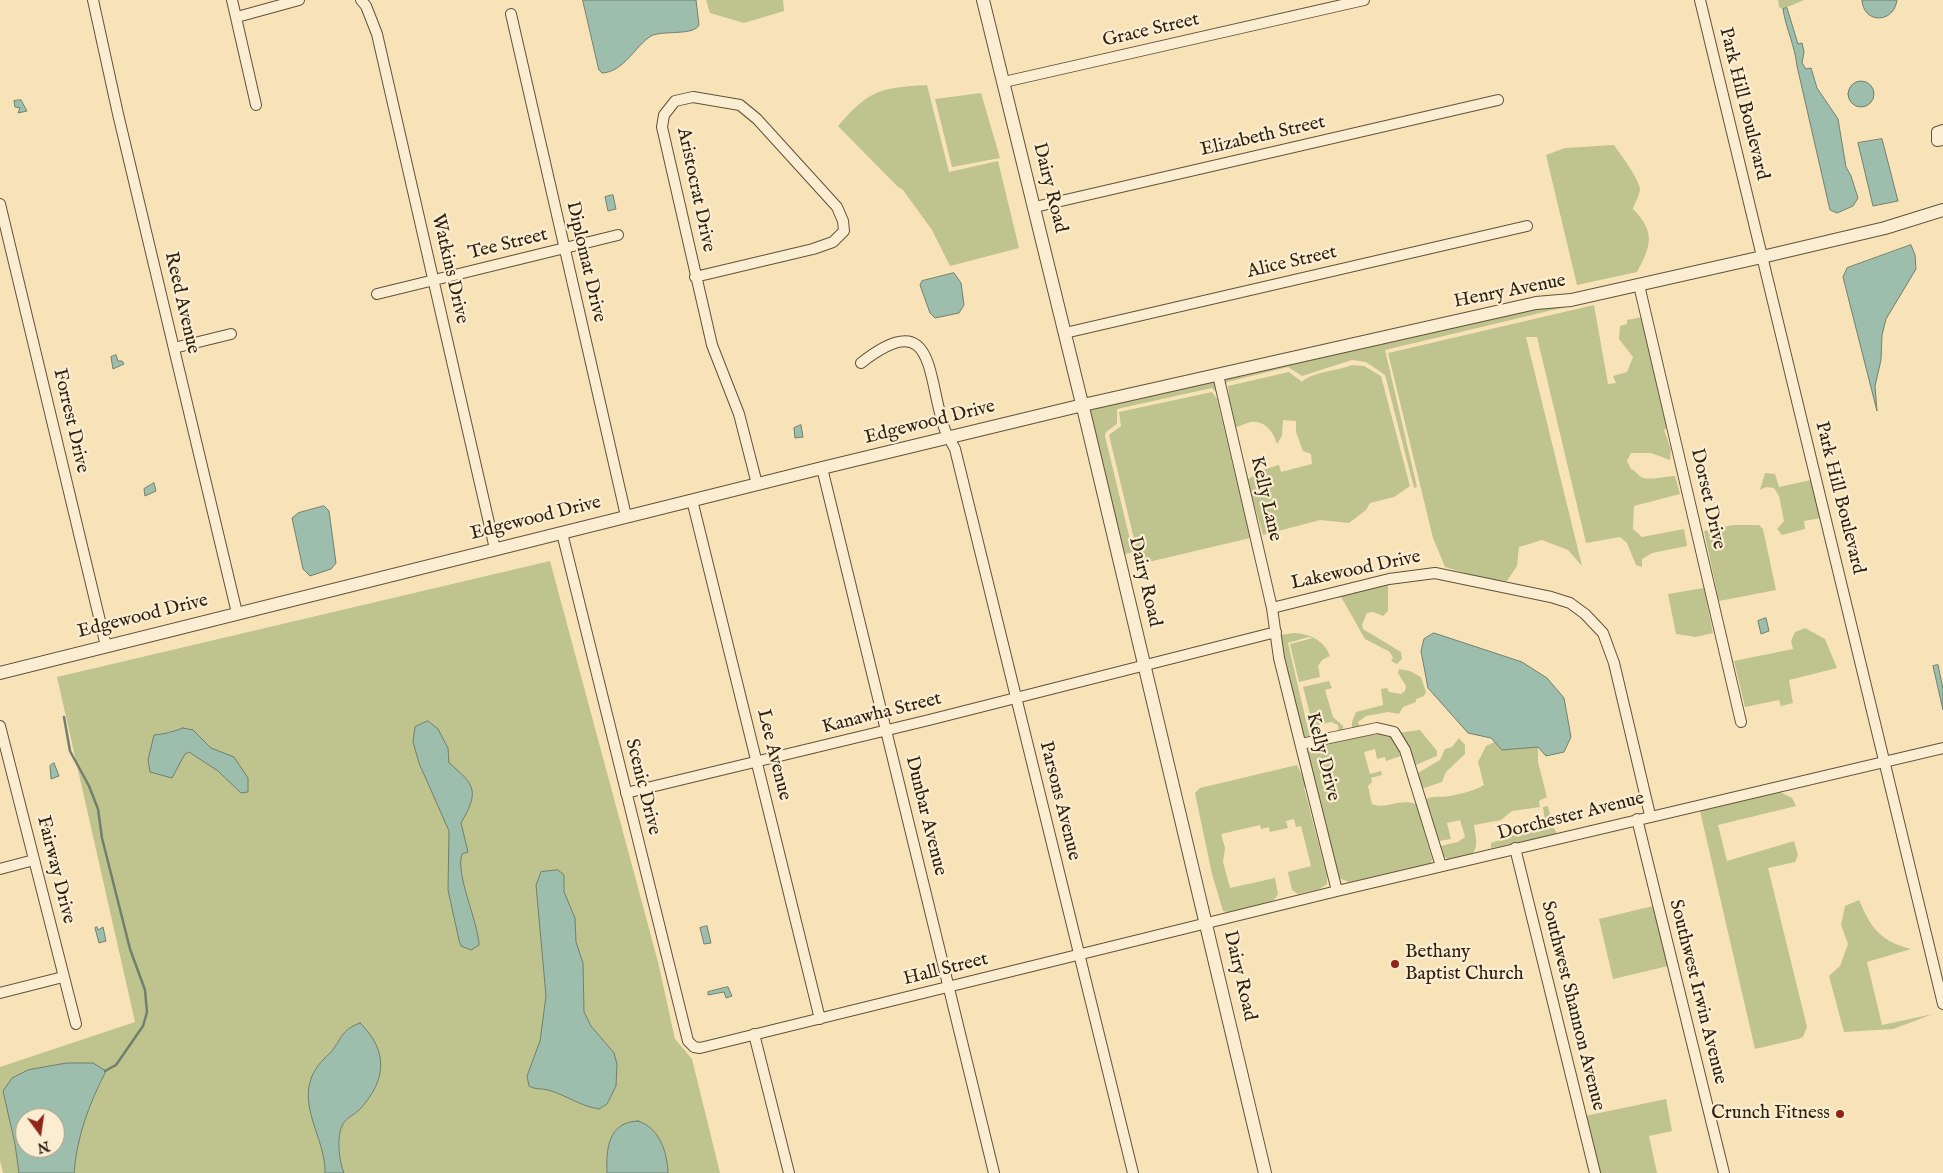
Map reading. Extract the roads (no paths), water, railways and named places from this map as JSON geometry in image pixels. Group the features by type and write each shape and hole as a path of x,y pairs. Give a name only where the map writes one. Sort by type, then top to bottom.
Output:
{"street":[{"name":"Reed Avenue","path":"93,0 237,613"},
{"path":"232,0 256,105"},
{"path":"237,17 299,0"},
{"name":"Watkins Drive","path":"360,0 366,6 377,34 494,549"},
{"name":"Dairy Road","path":"983,0 1083,405 1265,1173"},
{"name":"Grace Street","path":"1004,82 1364,0"},
{"name":"Park Hill Boulevard","path":"1700,0 1943,1004"},
{"name":"Diplomat Drive","path":"511,14 626,516"},
{"name":"Aristocrat Drive","path":"695,277 813,249 833,242 844,230 843,221 837,207 757,119 740,105 693,96 675,101 664,115 662,127 695,277 712,344 739,414 756,484"},
{"name":"Elizabeth Street","path":"1035,207 1498,100"},
{"path":"1943,130 1937,132 1937,141 1943,140"},
{"name":"Forrest Drive","path":"0,204 106,646"},
{"name":"Henry Avenue","path":"1083,405 1536,303 1571,300 1639,285 1885,228 1943,210"},
{"name":"Alice Street","path":"1065,333 1527,226"},
{"name":"Tee Street","path":"377,294 618,235"},
{"name":"Dorset Drive","path":"1639,285 1741,722"},
{"path":"174,348 232,334"},
{"name":"Parsons Avenue","path":"861,363 878,350 897,342 909,341 919,344 926,355 943,426 950,438 1133,1173"},
{"name":"Kelly Lane","path":"1218,375 1276,632"},
{"name":"Edgewood Drive","path":"0,673 626,516 1083,405"},
{"name":"Dunbar Avenue","path":"822,468 994,1173"},
{"name":"Lee Avenue","path":"692,500 820,1019"},
{"name":"Scenic Drive","path":"562,533 688,1041 694,1047"},
{"name":"Lakewood Drive","path":"1272,608 1389,578 1435,573 1551,597 1570,604 1586,614 1603,633 1614,663 1650,815"},
{"name":"Kanawha Street","path":"626,793 1016,699 1276,632"},
{"name":"Kelly Drive","path":"1276,632 1279,658 1337,891"},
{"name":"Fairway Drive","path":"0,726 3,748 76,1024"},
{"path":"1301,744 1377,728 1394,732 1405,750 1441,866"},
{"name":"Dorchester Avenue","path":"1207,923 1650,815 1943,748"},
{"name":"Southwest Irwin Avenue","path":"1637,819 1724,1173"},
{"name":"Southwest Shannon Avenue","path":"1515,848 1595,1173"},
{"path":"0,869 34,860"},
{"name":"Hall Street","path":"694,1047 700,1048 820,1019 1207,923"},
{"path":"0,993 63,977"},
{"path":"754,1034 789,1173"}],"waterway":[{"path":"64,717 70,751 89,786 98,809 102,838 130,949 145,990 147,1012 143,1026 116,1065 105,1071"}],"place":[{"name":"Bethany Baptist Church","path":"1395,964"},
{"name":"Crunch Fitness","path":"1840,1114"}]}
